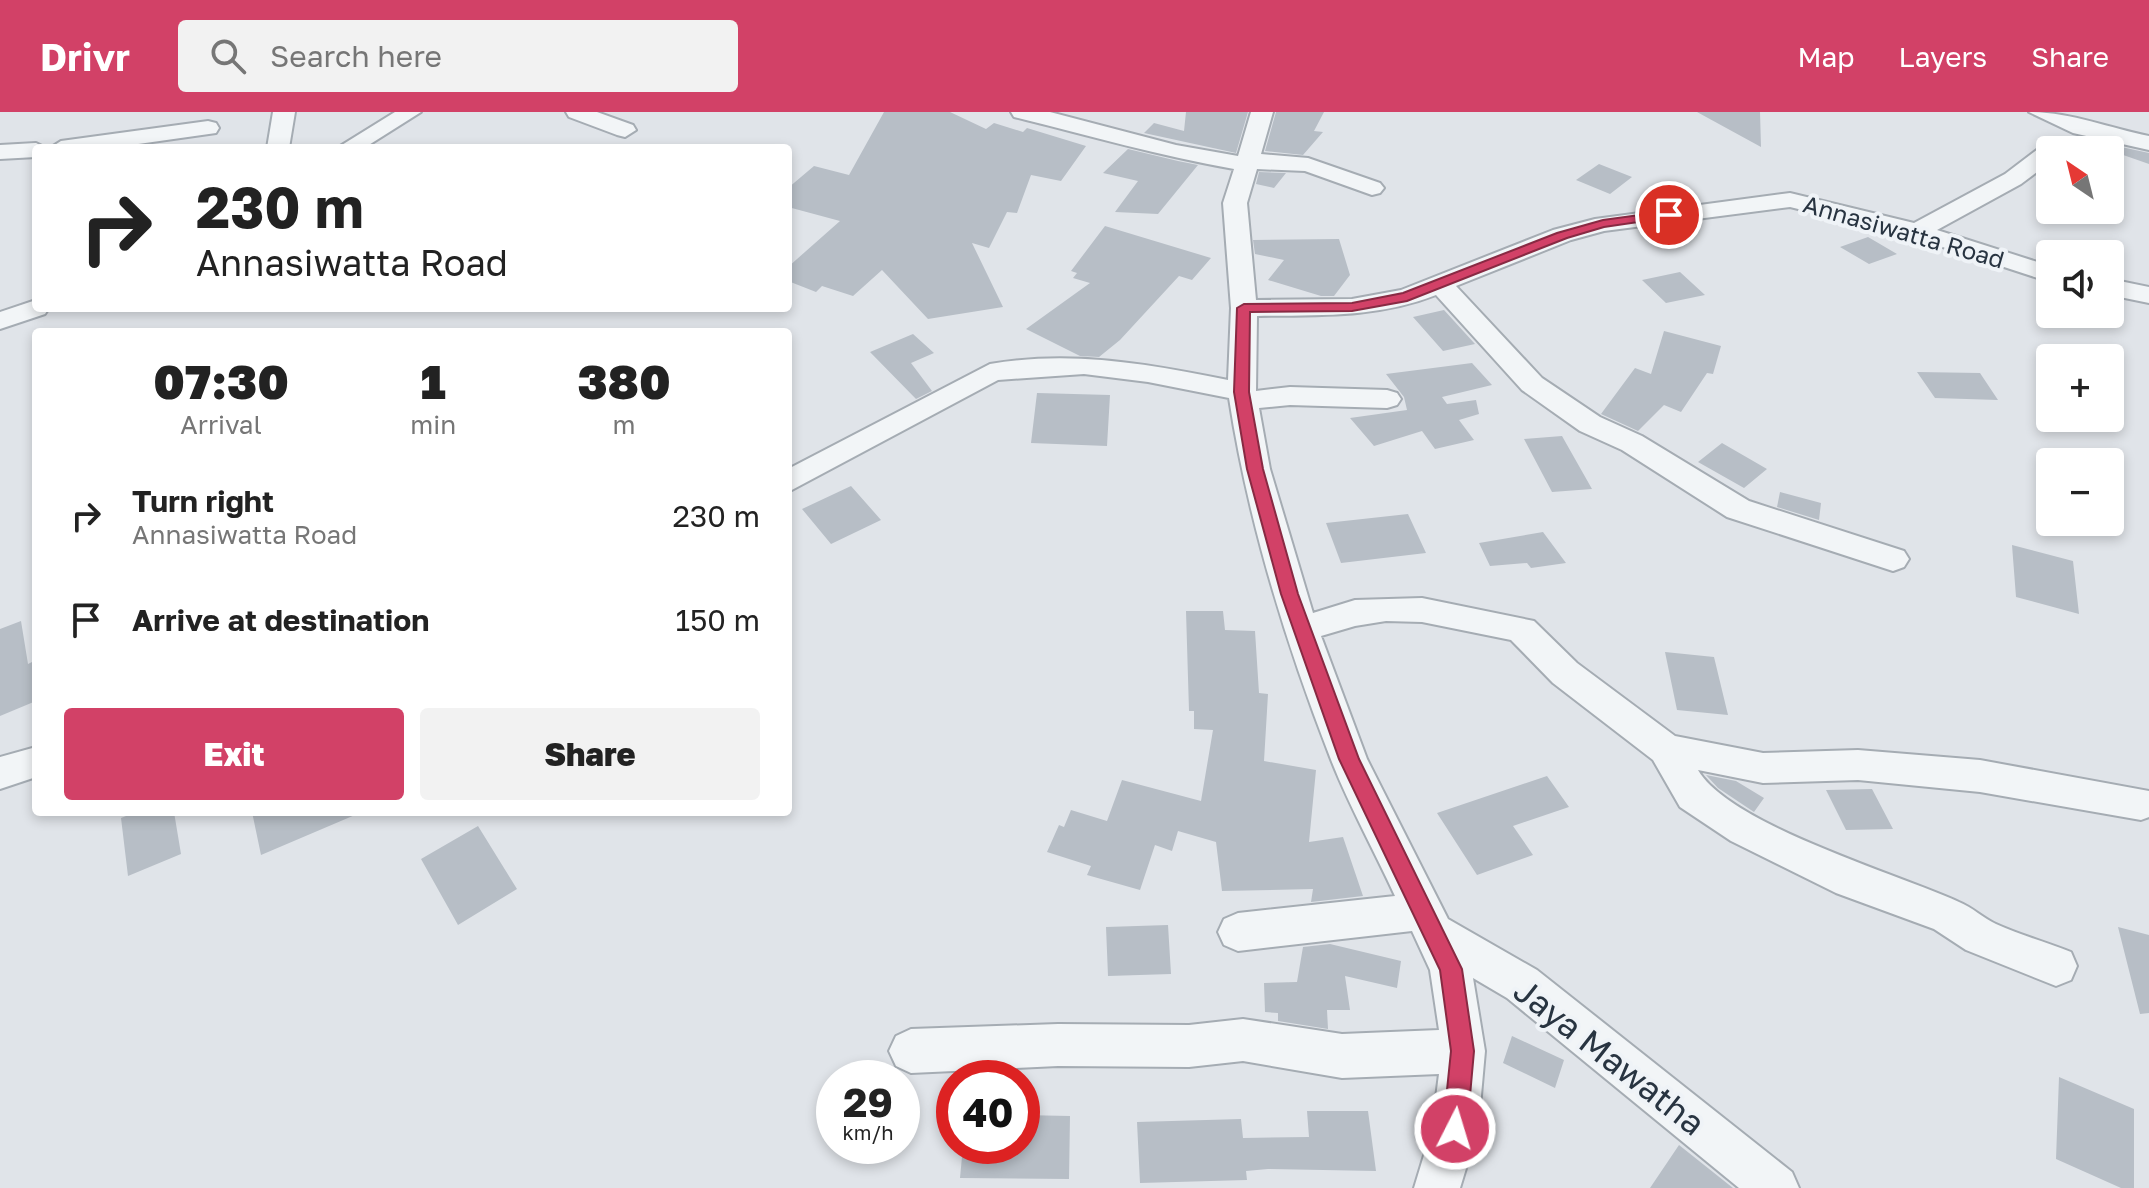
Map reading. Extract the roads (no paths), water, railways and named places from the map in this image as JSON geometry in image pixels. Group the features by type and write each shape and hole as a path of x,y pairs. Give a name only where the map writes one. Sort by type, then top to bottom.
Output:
{"street":[{"path":"132,140 135,112"},
{"path":"279,144 284,112"},
{"path":"355,144 410,112"},
{"path":"1022,112 1119,134 1172,151 1245,164 1262,161 1308,165 1372,188"},
{"path":"1262,112 1235,203 1244,308 1243,396 1255,469 1303,629 1349,759 1451,969 1463,1051 1455,1129 1437,1188"},
{"path":"2040,112 2081,128 2149,143"},
{"path":"590,114 625,130"},
{"path":"96,144 208,128"},
{"path":"2070,136 2081,128"},
{"path":"0,152 32,150"},
{"path":"1917,231 2013,179 2036,161"},
{"name":"Annasiwatta Road","path":"1244,308 1352,307 1407,297 1562,235 1603,224 1771,201 1817,204 1917,231 2036,269"},
{"path":"1441,285 1532,384 1590,424 1632,443 1738,509 1810,535 1893,559"},
{"path":"2124,290 2149,295"},
{"path":"0,321 32,309"},
{"path":"792,480 990,373 1024,365 1105,368 1243,396 1387,399"},
{"path":"1303,629 1355,613 1386,609 1422,610 1522,630 1565,673 1666,749 1693,796 1745,829 1850,880 1948,916 1980,937 2056,966"},
{"path":"1666,749 1763,768 1858,765 1980,776 2141,804"},
{"path":"0,773 32,763"},
{"path":"1238,932 1430,922"},
{"name":"Jaya Mawatha","path":"1430,922 1522,984 1776,1188"},
{"path":"911,1051 1058,1045 1189,1046 1243,1040 1342,1056 1463,1051"}]}
